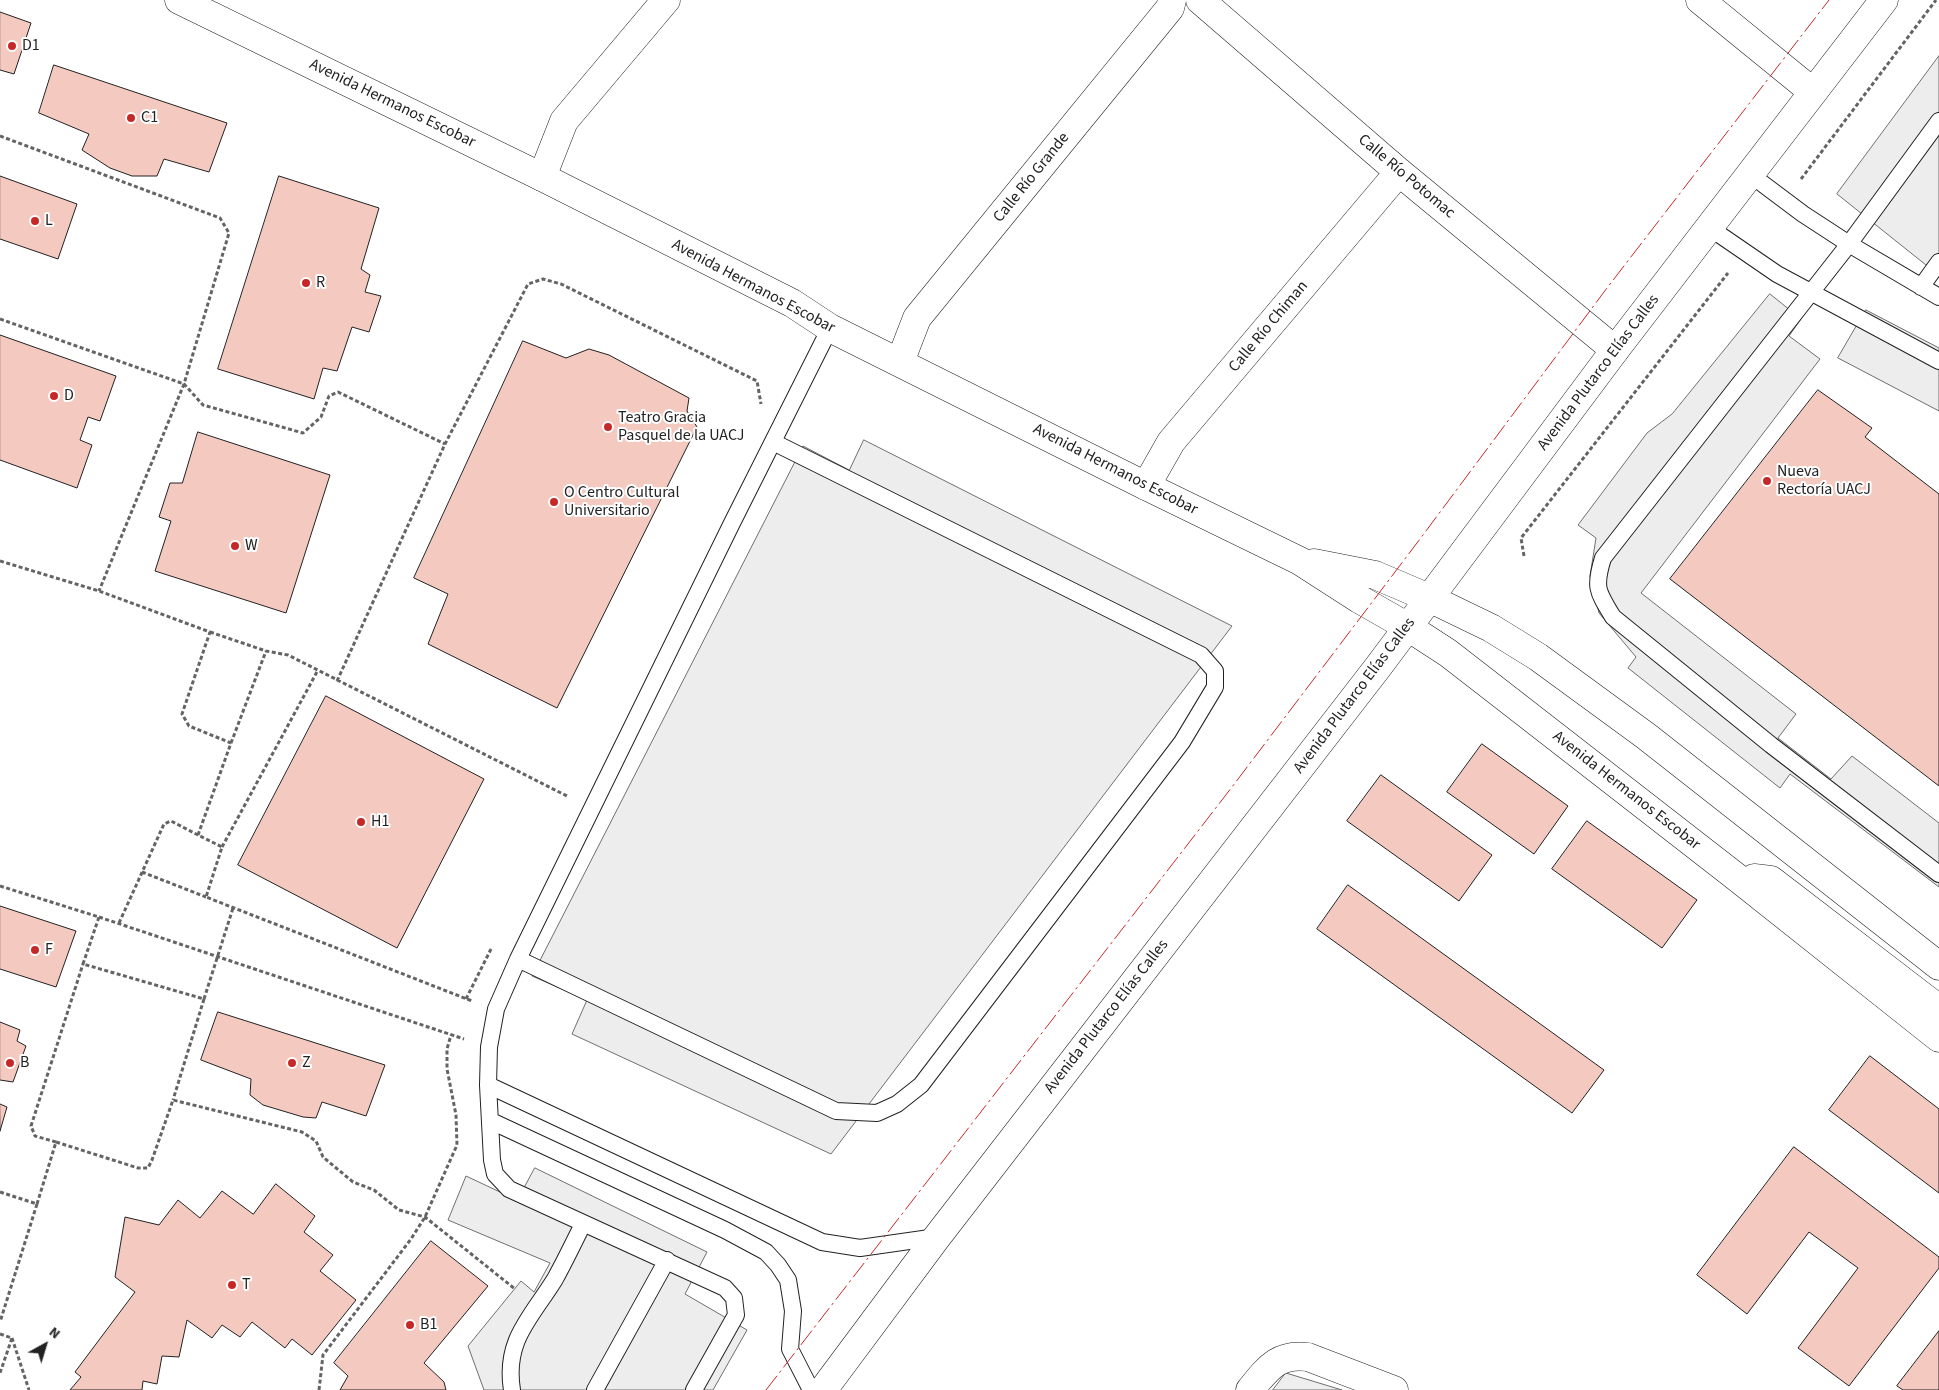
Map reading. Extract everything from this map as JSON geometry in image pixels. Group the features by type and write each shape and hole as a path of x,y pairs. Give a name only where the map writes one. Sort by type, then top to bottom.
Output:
{"main road":[{"name":"Avenida Hermanos Escobar","path":"180,0 542,177 792,303 830,328 1146,486 1300,560 1359,599 1448,653 1735,876 1939,1038"},
{"name":"Calle Río Grande","path":"900,362 917,318 1170,8 1172,0"},
{"name":"Calle Río Potomac","path":"1200,0 1399,172 1615,350"},
{"path":"1700,0 1814,92"},
{"name":"Avenida Plutarco Elías Calles","path":"822,1390 937,1237 1408,627 1615,350 1884,0"},
{"path":"542,177 564,121 661,2"},
{"name":"Calle Río Chiman","path":"1146,486 1171,442 1399,172"},
{"name":"Avenida Hermanos Escobar","path":"1300,560 1375,575 1429,598 1491,628 1538,657 1646,736 1939,966"},
{"path":"1735,876 1771,880 1939,1009"},
{"path":"1250,1390 1267,1370 1281,1358 1296,1355 1308,1356 1394,1390"}],"lane":[{"path":"1939,121 1811,294 1604,558 1597,578 1600,596 1613,617 1770,745 1939,874"},
{"path":"1751,175 1803,214 1849,244 1939,297"},
{"path":"1710,228 1744,253 1811,294 1939,361"},
{"path":"1920,287 1939,262"},
{"path":"694,1390 736,1315 734,1298 725,1288 509,1189 495,1174 492,1160 488,1085 489,1048 496,1009 518,959 830,328"},
{"path":"518,959 836,1111 877,1113 897,1104 921,1084 1182,742 1216,687 1215,671 1201,655 773,442"},
{"path":"488,1085 822,1242 860,1248 937,1237"},
{"path":"491,1121 725,1230 766,1252 788,1280 793,1311 790,1349 811,1390"},
{"path":"512,1390 509,1373 516,1338 555,1279 583,1224"},
{"path":"595,1390 667,1260"}],"path":[{"path":"1786,200 1936,0"},
{"path":"0,136 220,218 230,233 184,384 99,591"},
{"path":"1524,556 1521,538 1744,253"},
{"path":"337,681 444,444 528,284 543,279 561,284 757,381"},
{"path":"0,319 184,384 203,405 303,433 321,417 329,396 338,392 444,444"},
{"path":"0,561 99,591 266,651 288,655 567,796"},
{"path":"210,632 182,714 189,726 231,744"},
{"path":"198,835 266,651"},
{"path":"206,897 222,847 318,670"},
{"path":"119,923 164,824 171,821 222,847"},
{"path":"142,872 496,1009"},
{"path":"0,886 119,923 489,1048"},
{"path":"99,917 31,1126 35,1136 138,1168 148,1168 173,1100 233,908"},
{"path":"83,964 204,999"},
{"path":"319,1390 323,1355 411,1239 425,1217 457,1145 456,1115 447,1069 447,1049 452,1035"},
{"path":"173,1100 302,1132 316,1141 323,1157 353,1182 374,1190 399,1210 425,1217 536,1306"},
{"path":"0,1322 56,1142"},
{"path":"0,1192 37,1204"},
{"path":"0,1334 12,1338"},
{"path":"0,1373 12,1338"},
{"path":"12,1338 29,1390"}],"shaded area":[{"path":"1939,56 1939,271 1926,265 1837,194"},
{"path":"1770,294 1801,319 1789,336 1820,359 1641,593 1796,714 1778,738 1831,779 1852,756 1939,823 1939,887 1790,774 1780,788 1628,668 1636,657 1599,613 1590,576 1596,538 1578,525 1647,433 1672,414"},
{"path":"1866,310 1939,348 1939,411 1838,358"},
{"path":"864,440 1232,626 831,1154 572,1034 587,1000 532,976 803,446 849,470"},
{"path":"535,1168 707,1252 685,1294 747,1330 713,1390 484,1390 468,1346 521,1281 534,1292 550,1263 448,1220 466,1176 517,1200"},
{"path":"1286,1373 1342,1390 1273,1390"}],"building":[{"name":"D1","path":"0,12 31,23 14,74 0,70"},
{"name":"C1","path":"54,65 227,123 209,172 164,159 157,176 132,176 110,168 82,150 89,134 39,113"},
{"name":"L","path":"0,176 77,204 58,259 0,239"},
{"name":"R","path":"279,176 379,208 361,269 370,275 365,292 381,296 369,332 352,327 337,371 323,368 314,399 218,369"},
{"name":"D","path":"0,335 116,376 100,421 88,417 80,440 92,445 77,488 0,460"},
{"name":"O Centro Cultural Universitario","path":"523,341 566,358 589,349 609,355 689,398 687,411 697,427 557,708 428,644 448,594 414,578"},
{"name":"Nueva Rectoría UACJ","path":"1818,390 1872,428 1865,437 1939,494 1939,786 1670,579"},
{"name":"W","path":"198,432 330,475 286,613 155,571 171,521 159,517 170,483 182,483"},
{"name":"H1","path":"326,696 484,779 397,948 238,865"},
{"path":"1482,744 1568,806 1534,854 1447,792"},
{"path":"1381,775 1492,855 1459,901 1347,821"},
{"path":"1587,821 1697,900 1662,948 1552,869"},
{"path":"1348,885 1604,1070 1572,1113 1317,929"},
{"name":"F","path":"0,906 76,931 56,987 0,969"},
{"name":"Z","path":"218,1012 385,1065 366,1116 322,1102 316,1118 303,1117 263,1105 250,1095 251,1079 201,1060"},
{"name":"B","path":"0,1022 20,1030 17,1041 26,1046 13,1082 0,1080"},
{"path":"1870,1056 1939,1109 1939,1193 1829,1110"},
{"name":"B","path":"0,1104 7,1107 0,1131"},
{"path":"1794,1147 1939,1257 1939,1268 1849,1386 1798,1348 1858,1268 1809,1232 1747,1314 1697,1275"},
{"name":"T","path":"276,1184 315,1216 304,1232 333,1255 320,1271 356,1300 312,1355 292,1339 285,1348 252,1322 240,1337 222,1325 212,1338 187,1320 179,1357 162,1356 157,1384 143,1381 142,1390 70,1390 81,1377 75,1372 135,1292 115,1277 125,1217 159,1225 178,1200 200,1218 222,1191 253,1214"},
{"name":"B1","path":"431,1241 488,1286 424,1363 444,1382 446,1390 340,1390 348,1376 334,1363"},
{"path":"1939,1331 1939,1390 1903,1390 1897,1386"}],"power":[{"path":"766,1390 1232,787 1607,288 1829,0"}],"place":[{"name":"D1","path":"12,46"},
{"name":"C1","path":"131,118"},
{"name":"L","path":"35,221"},
{"name":"R","path":"306,283"},
{"name":"D","path":"54,396"},
{"name":"Teatro Gracia Pasquel de la UACJ","path":"608,427"},
{"name":"Nueva Rectoría UACJ","path":"1767,481"},
{"name":"O Centro Cultural Universitario","path":"554,502"},
{"name":"W","path":"235,546"},
{"name":"H1","path":"361,822"},
{"name":"F","path":"35,950"},
{"name":"B","path":"10,1063"},
{"name":"Z","path":"292,1063"},
{"name":"T","path":"232,1285"},
{"name":"B1","path":"410,1325"}]}
